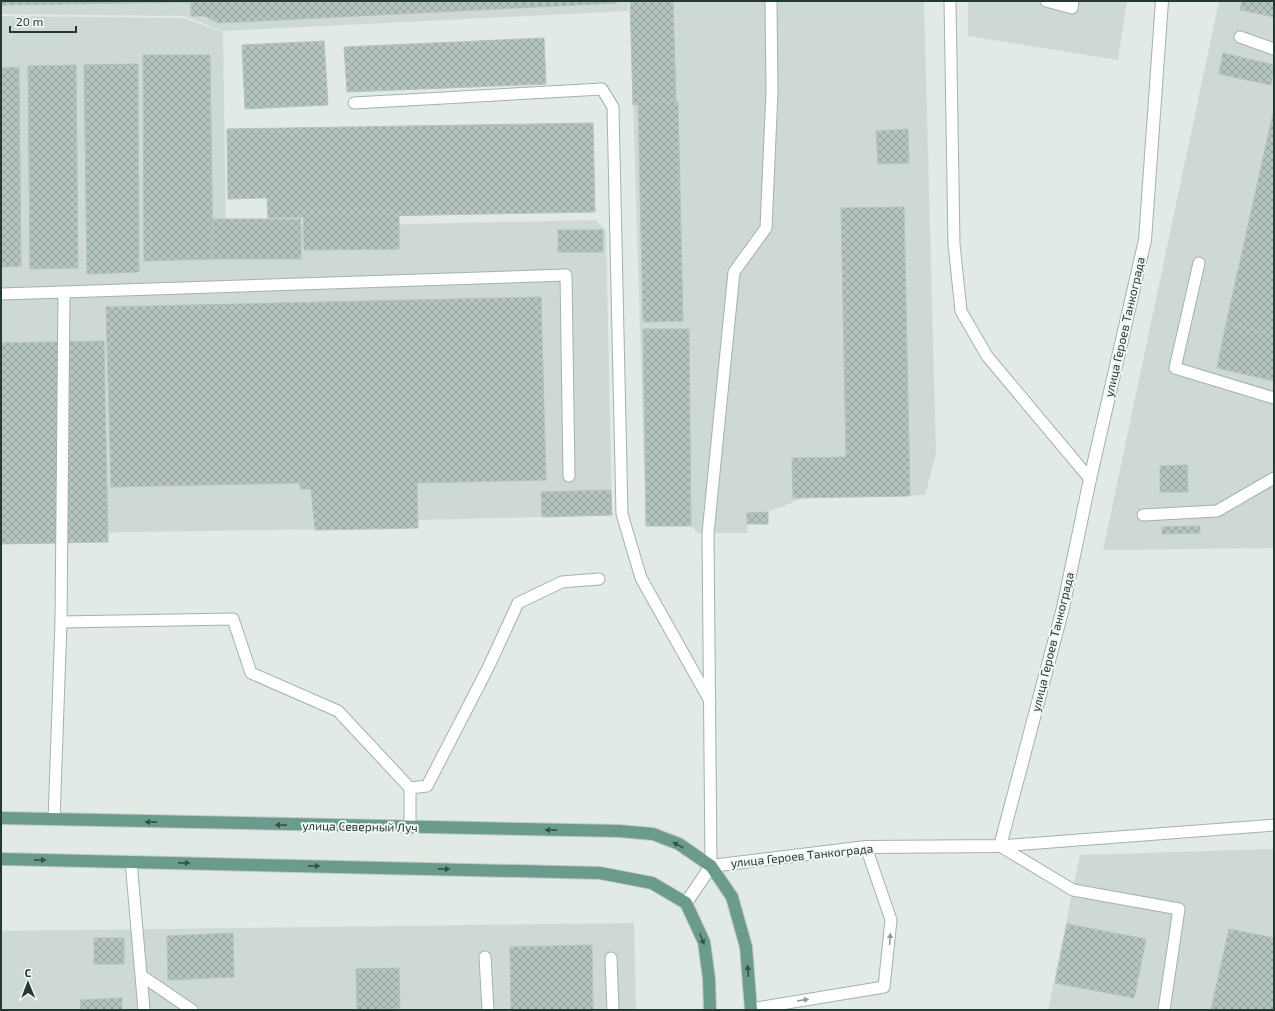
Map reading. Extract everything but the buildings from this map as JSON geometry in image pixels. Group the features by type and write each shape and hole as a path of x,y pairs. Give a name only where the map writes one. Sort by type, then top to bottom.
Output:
{"main road":[{"name":"улица Северный Луч","path":"1,818 410,828 619,831 653,834 679,844 711,866"},
{"path":"1,859 600,873 652,883 686,903 704,942 709,979 710,1010"},
{"name":"улица Героев Танкограда","path":"711,866 732,897 746,947 751,1009"}],"street":[{"name":"улица Героев Танкограда","path":"711,866 866,847 1000,846 1063,608 1090,479 1145,240 1162,1"},
{"path":"686,903 711,866"}],"lane":[{"path":"711,866 708,533 734,272 766,228 772,92 771,1"},
{"path":"950,1 954,244 962,311 987,356 1090,479"},
{"path":"1046,1 1072,8 1073,1"},
{"path":"1240,37 1274,49"},
{"path":"354,103 602,90 613,107 622,514 641,578 710,701"},
{"path":"1199,263 1175,368 1274,398"},
{"path":"1,294 566,275 569,476"},
{"path":"54,820 61,622 64,292"},
{"path":"1143,515 1217,511 1274,478"},
{"path":"410,788 427,786 488,668 518,603 562,582 599,579"},
{"path":"61,622 233,619 251,673 338,711 410,788 410,828"},
{"path":"1000,846 1274,825"},
{"path":"1000,846 1073,890 1179,909 1164,1010"},
{"path":"751,1009 884,987 891,920 866,847"},
{"path":"131,861 144,1010"},
{"path":"486,957 488,1010"},
{"path":"611,958 613,1010"},
{"path":"142,976 192,1010"}],"shaded area":[{"path":"1,1 628,1 628,11 223,31 184,16 1,14"},
{"path":"630,1 924,1 936,454 925,495 806,497 768,512 768,524 747,524 748,533 698,533 691,526 646,526"},
{"path":"968,1 1127,1 1118,60 968,36"},
{"path":"1219,1 1274,1 1274,548 1103,550"},
{"path":"1,16 183,18 223,32 226,228 596,220 606,231 612,515 418,520 418,528 62,533 1,537"},
{"path":"1274,849 1274,1010 1048,1010 1080,855"},
{"path":"634,923 636,1010 1,1010 1,931"}]}
